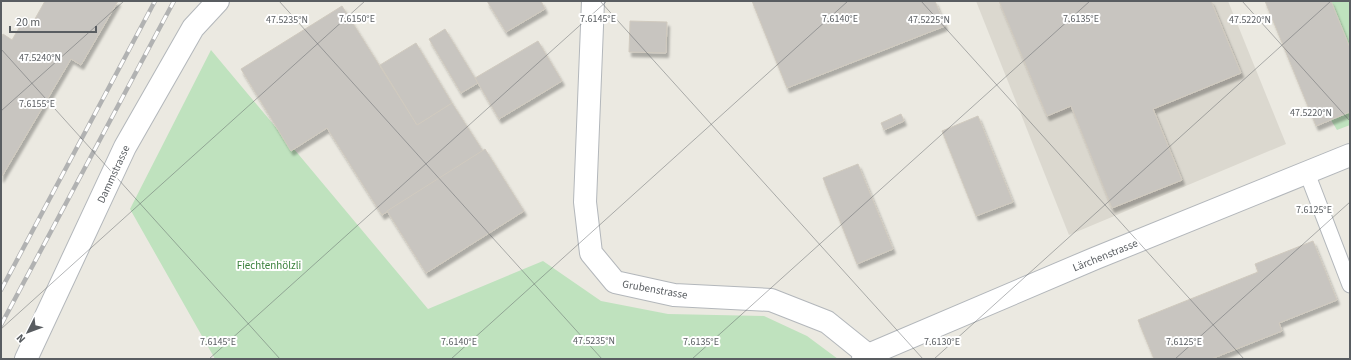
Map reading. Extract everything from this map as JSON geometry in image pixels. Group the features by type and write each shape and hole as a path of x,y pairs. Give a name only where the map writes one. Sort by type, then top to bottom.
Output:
{"street":[{"name":"Dammstrasse","path":"26,359 125,147 192,28 218,1"},
{"name":"Grubenstrasse","path":"593,1 585,202 591,253 615,282 674,295 771,300 827,322 867,358"},
{"name":"Lärchenstrasse","path":"867,358 1096,258 1350,155"}],"lane":[{"path":"1307,173 1350,285"}],"shaded area":[{"path":"976,1 1228,1 1286,144 1069,235"}],"green space":[{"path":"1331,1 1350,1 1350,48"},
{"name":"Fiechtenhölzli","path":"211,50 428,309 543,261 601,301 668,314 764,316 807,336 838,359 215,359 130,209"},
{"path":"1350,112 1350,125 1337,130 1331,120"}],"building":[{"path":"45,1 118,1 81,65 71,59 1,178 1,38 3,34 12,40 23,21 31,26"},
{"path":"487,1 541,1 545,9 506,32"},
{"path":"752,1 935,1 945,26 787,88"},
{"path":"999,1 1109,1 1112,9 1130,1 1211,1 1241,73 1153,109 1182,180 1112,208 1071,106 1047,116","holes":["1144,8 1173,81 1146,92 1116,19","1108,22 1120,51 1051,79 1040,50"]},
{"path":"999,1 1211,1 1241,73 1153,109 1182,180 1112,208 1071,106 1047,116"},
{"path":"1265,1 1331,1 1350,48 1350,112 1316,126"},
{"path":"342,6 417,125 452,103 483,151 382,215 327,128 291,151 241,69"},
{"path":"630,21 667,22 666,53 629,52"},
{"path":"445,29 478,83 461,93 429,39"},
{"path":"538,41 562,81 499,119 475,78"},
{"path":"416,43 452,103 417,125 380,65"},
{"path":"901,114 904,121 884,130 881,123"},
{"path":"978,116 1013,202 976,216 942,131"},
{"path":"485,149 524,211 426,273 387,211"},
{"path":"858,164 893,249 857,264 823,178"},
{"path":"1313,241 1337,300 1279,323 1282,331 1211,359 1154,359 1138,320 1258,272 1255,264"}],"railway":[{"path":"1,290 155,1"},
{"path":"1,325 174,1"}]}
